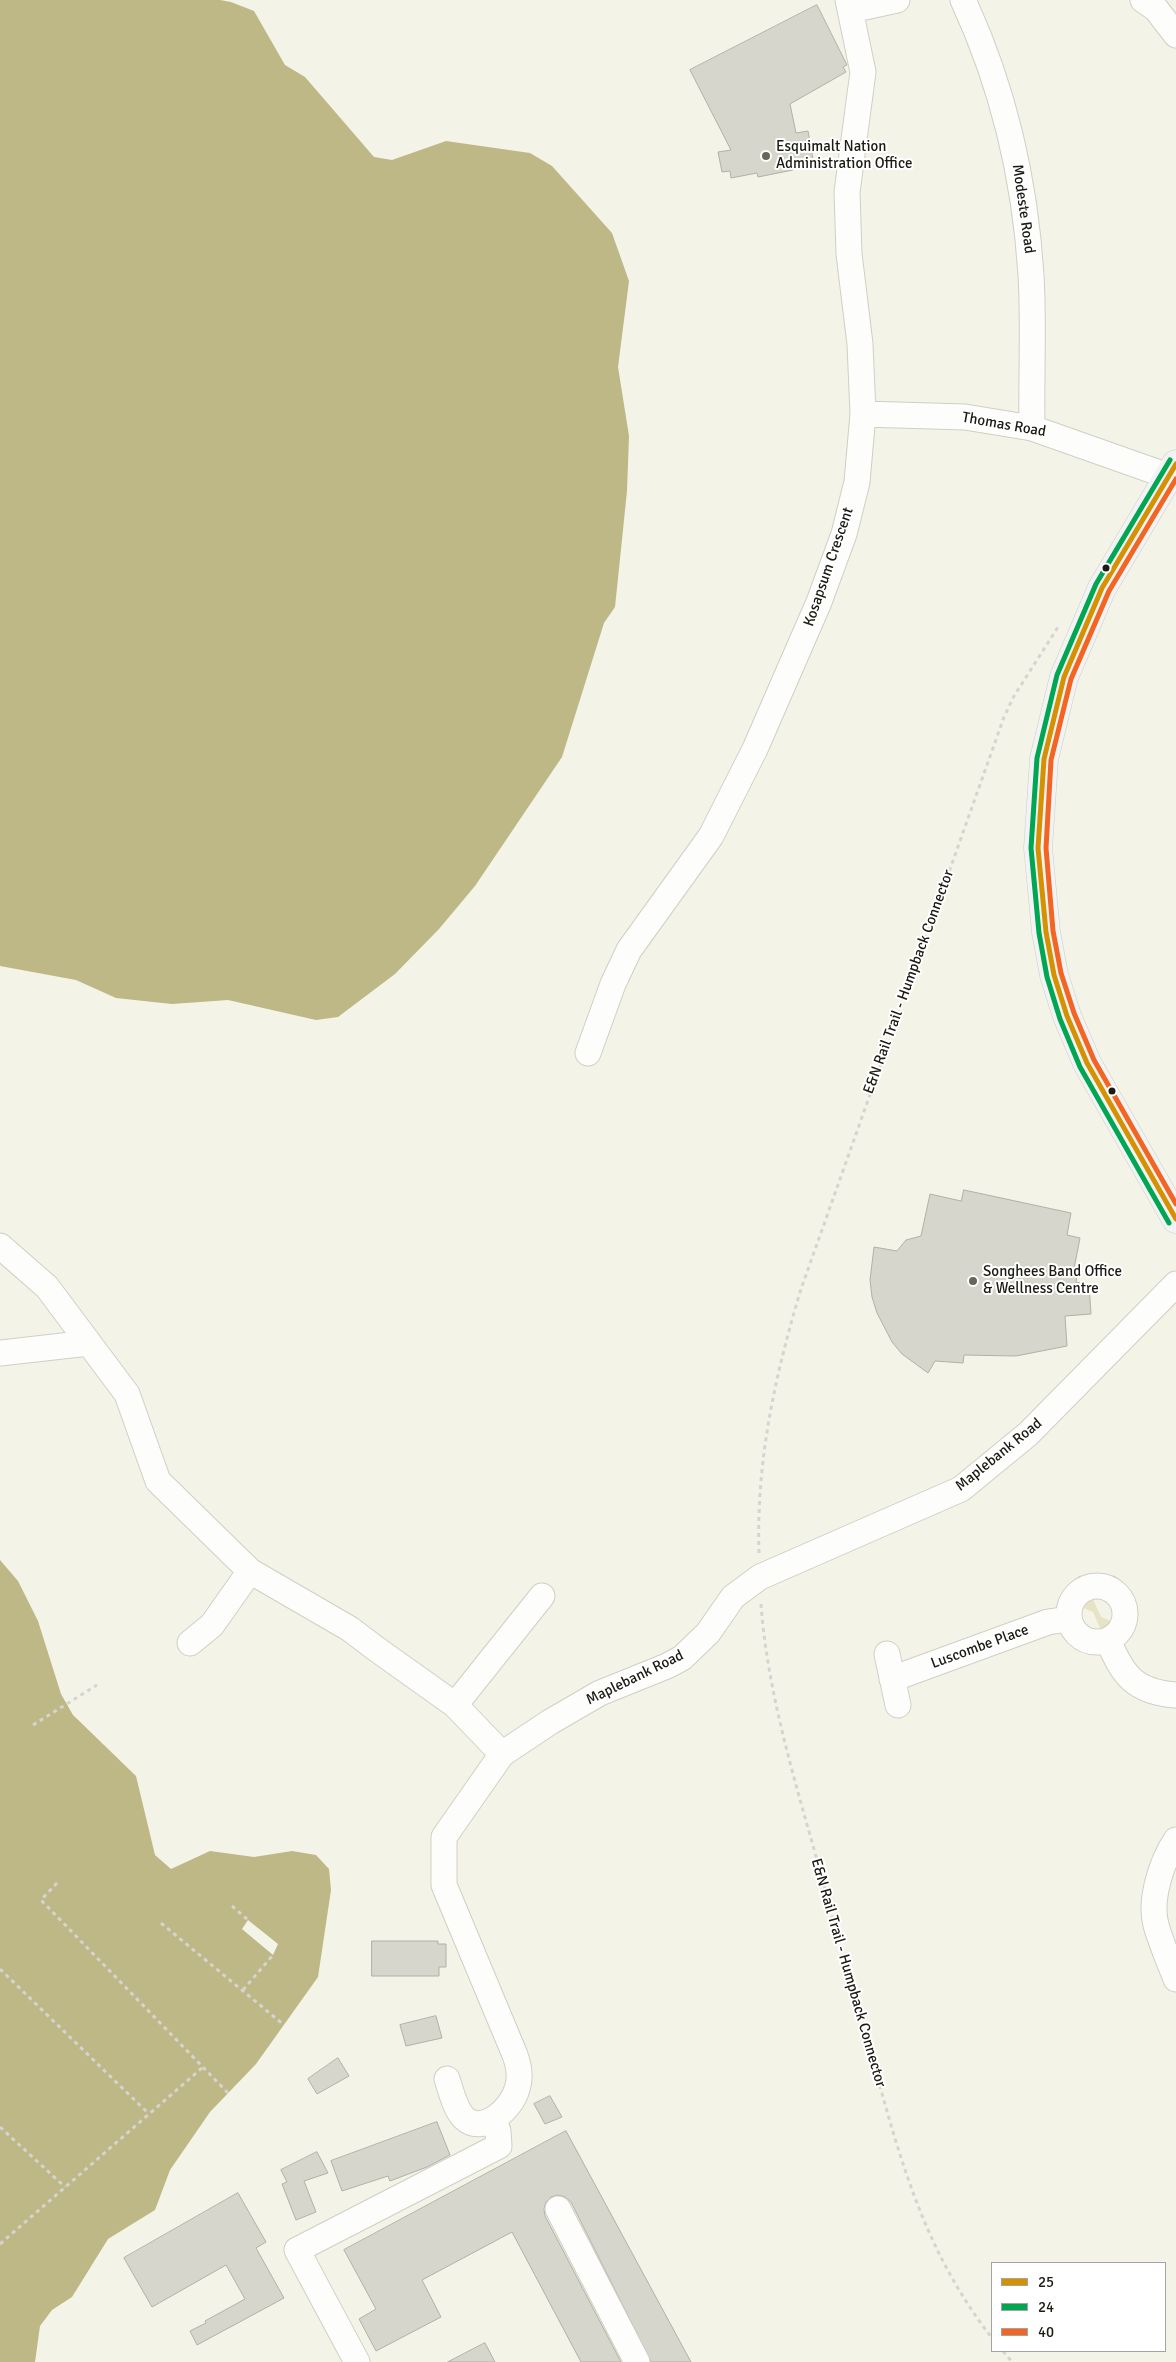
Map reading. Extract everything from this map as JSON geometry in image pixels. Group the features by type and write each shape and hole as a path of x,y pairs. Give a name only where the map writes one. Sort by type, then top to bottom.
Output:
{"main road":[{"path":"1172,470 1102,588 1064,677 1044,759 1038,848 1046,932 1054,975 1067,1016 1087,1063 1176,1219"}],"street":[{"path":"849,5 897,0"},
{"name":"Modeste Road","path":"963,0 981,38 1010,130 1022,191 1031,276 1032,428"},
{"path":"1143,0 1156,9 1176,34"},
{"name":"Kosapsum Crescent","path":"588,1053 629,950 711,836 755,749 819,602 844,534 857,482 863,414 860,344 849,254 847,192 863,72 849,5"},
{"name":"Thomas Road","path":"863,414 965,417 1032,428 1172,470"},
{"path":"0,1246 47,1287 127,1394 158,1481 250,1571 350,1629 455,1705 502,1754"},
{"name":"Maplebank Road","path":"493,2119 513,2100 520,2078 519,2066 444,1885 444,1837 502,1754 550,1722 600,1693 682,1658 708,1633 733,1597 760,1577 961,1489 1028,1434 1176,1284"},
{"path":"0,1353 89,1343"},
{"path":"190,1642 212,1625 250,1571"},
{"path":"1090,1587 1108,1588 1118,1595 1125,1611 1122,1629 1108,1640 1091,1642 1081,1638 1073,1629 1069,1619 1072,1601 1080,1592 1090,1587"},
{"path":"455,1705 542,1596"},
{"name":"Luscombe Place","path":"892,1679 1048,1622 1069,1619"},
{"path":"1108,1640 1121,1669 1136,1684 1155,1692 1176,1695"},
{"path":"887,1654 898,1705"},
{"path":"1176,1840 1168,1855 1157,1888 1155,1906 1155,1923 1176,1979"},
{"path":"357,2362 297,2250 499,2146 498,2130 493,2119 480,2124 468,2122 462,2117 447,2079"},
{"path":"558,2209 637,2362"}],"path":[{"name":"E&N Rail Trail - Humpback Connector","path":"759,1557 761,1482 767,1428 782,1352 801,1289 1004,717 1014,696 1059,625"},
{"name":"E&N Rail Trail - Humpback Connector","path":"761,1598 766,1644 782,1727 834,1926 908,2183 934,2244 954,2281 991,2336"},
{"path":"34,1725 98,1685"},
{"path":"57,1883 40,1900 228,2093"},
{"path":"232,1906 248,1920"},
{"path":"161,1923 284,2025"},
{"path":"243,1990 273,1955"},
{"path":"0,1969 149,2114"},
{"path":"0,2244 203,2067"},
{"path":"0,2127 65,2187"},
{"path":"1004,2352 1012,2362"}],"shaded area":[{"path":"0,0 220,0 254,11 285,65 305,77 374,157 392,160 446,141 530,153 552,166 612,233 629,281 618,367 629,436 627,491 615,607 604,623 562,757 475,886 439,929 395,974 338,1017 316,1020 228,1000 172,1004 116,998 76,980 0,966"},
{"path":"0,1560 18,1581 38,1621 61,1694 73,1715 136,1776 155,1855 171,1869 210,1851 254,1857 292,1851 316,1855 329,1869 331,1890 318,1977 256,2064 210,2112 170,2170 155,2210 108,2239 72,2297 52,2310 40,2326 35,2362 0,2362"},
{"path":"1092,1597 1101,1617 1114,1622 1102,1632 1093,1612 1081,1607 1085,1600"}],"pier":[{"path":"248,1920 278,1944 273,1955 242,1929"}],"building":[{"path":"817,5 847,65 843,67 846,72 790,104 796,133 808,131 813,159 802,161 802,165 792,167 793,170 758,177 757,173 731,178 730,171 722,172 718,152 731,150 690,70"},
{"name":"Songhees Band Office & Wellness Centre","path":"964,1190 1071,1213 1067,1235 1080,1238 1073,1274 1077,1275 1076,1282 1089,1285 1091,1314 1065,1316 1067,1346 1016,1356 964,1355 963,1363 935,1361 928,1373 902,1354 892,1342 877,1313 872,1297 870,1280 874,1247 897,1251 906,1240 921,1236 930,1194 961,1201"},
{"path":"372,1941 438,1941 438,1944 446,1944 446,1967 439,1967 439,1976 372,1976"},
{"path":"436,2016 442,2038 406,2046 400,2025"},
{"path":"338,2058 349,2076 317,2094 308,2079"},
{"path":"550,2096 562,2117 545,2124 534,2104"},
{"path":"437,2122 450,2155 427,2167 390,2181 388,2176 342,2191 331,2161"},
{"path":"566,2131 691,2362 651,2362 571,2202 565,2197 558,2195 551,2197 546,2202 545,2216 621,2362 581,2362 512,2232 422,2280 441,2317 376,2351 359,2319 376,2309 344,2250"},
{"path":"317,2152 328,2173 304,2181 316,2212 296,2220 282,2184 287,2182 281,2170"},
{"path":"238,2193 266,2242 256,2248 284,2298 197,2345 190,2331 245,2299 226,2265 152,2307 124,2258"},
{"path":"485,2343 495,2362 448,2362"}],"transit line":[{"name":"24","path":"1169,1223 1080,1067 1060,1019 1047,977 1039,933 1031,848 1037,758 1057,675 1096,584 1170,460"},
{"name":"25","path":"1176,464 1102,588 1064,677 1044,759 1038,848 1046,932 1054,975 1067,1016 1087,1063 1176,1219"},
{"name":"40","path":"1176,479 1109,591 1071,679 1051,760 1046,848 1053,931 1061,973 1074,1013 1094,1060 1176,1204"}],"place":[{"name":"Esquimalt Nation Administration Office","path":"766,156"},
{"name":"Songhees Band Office & Wellness Centre","path":"973,1281"}]}
